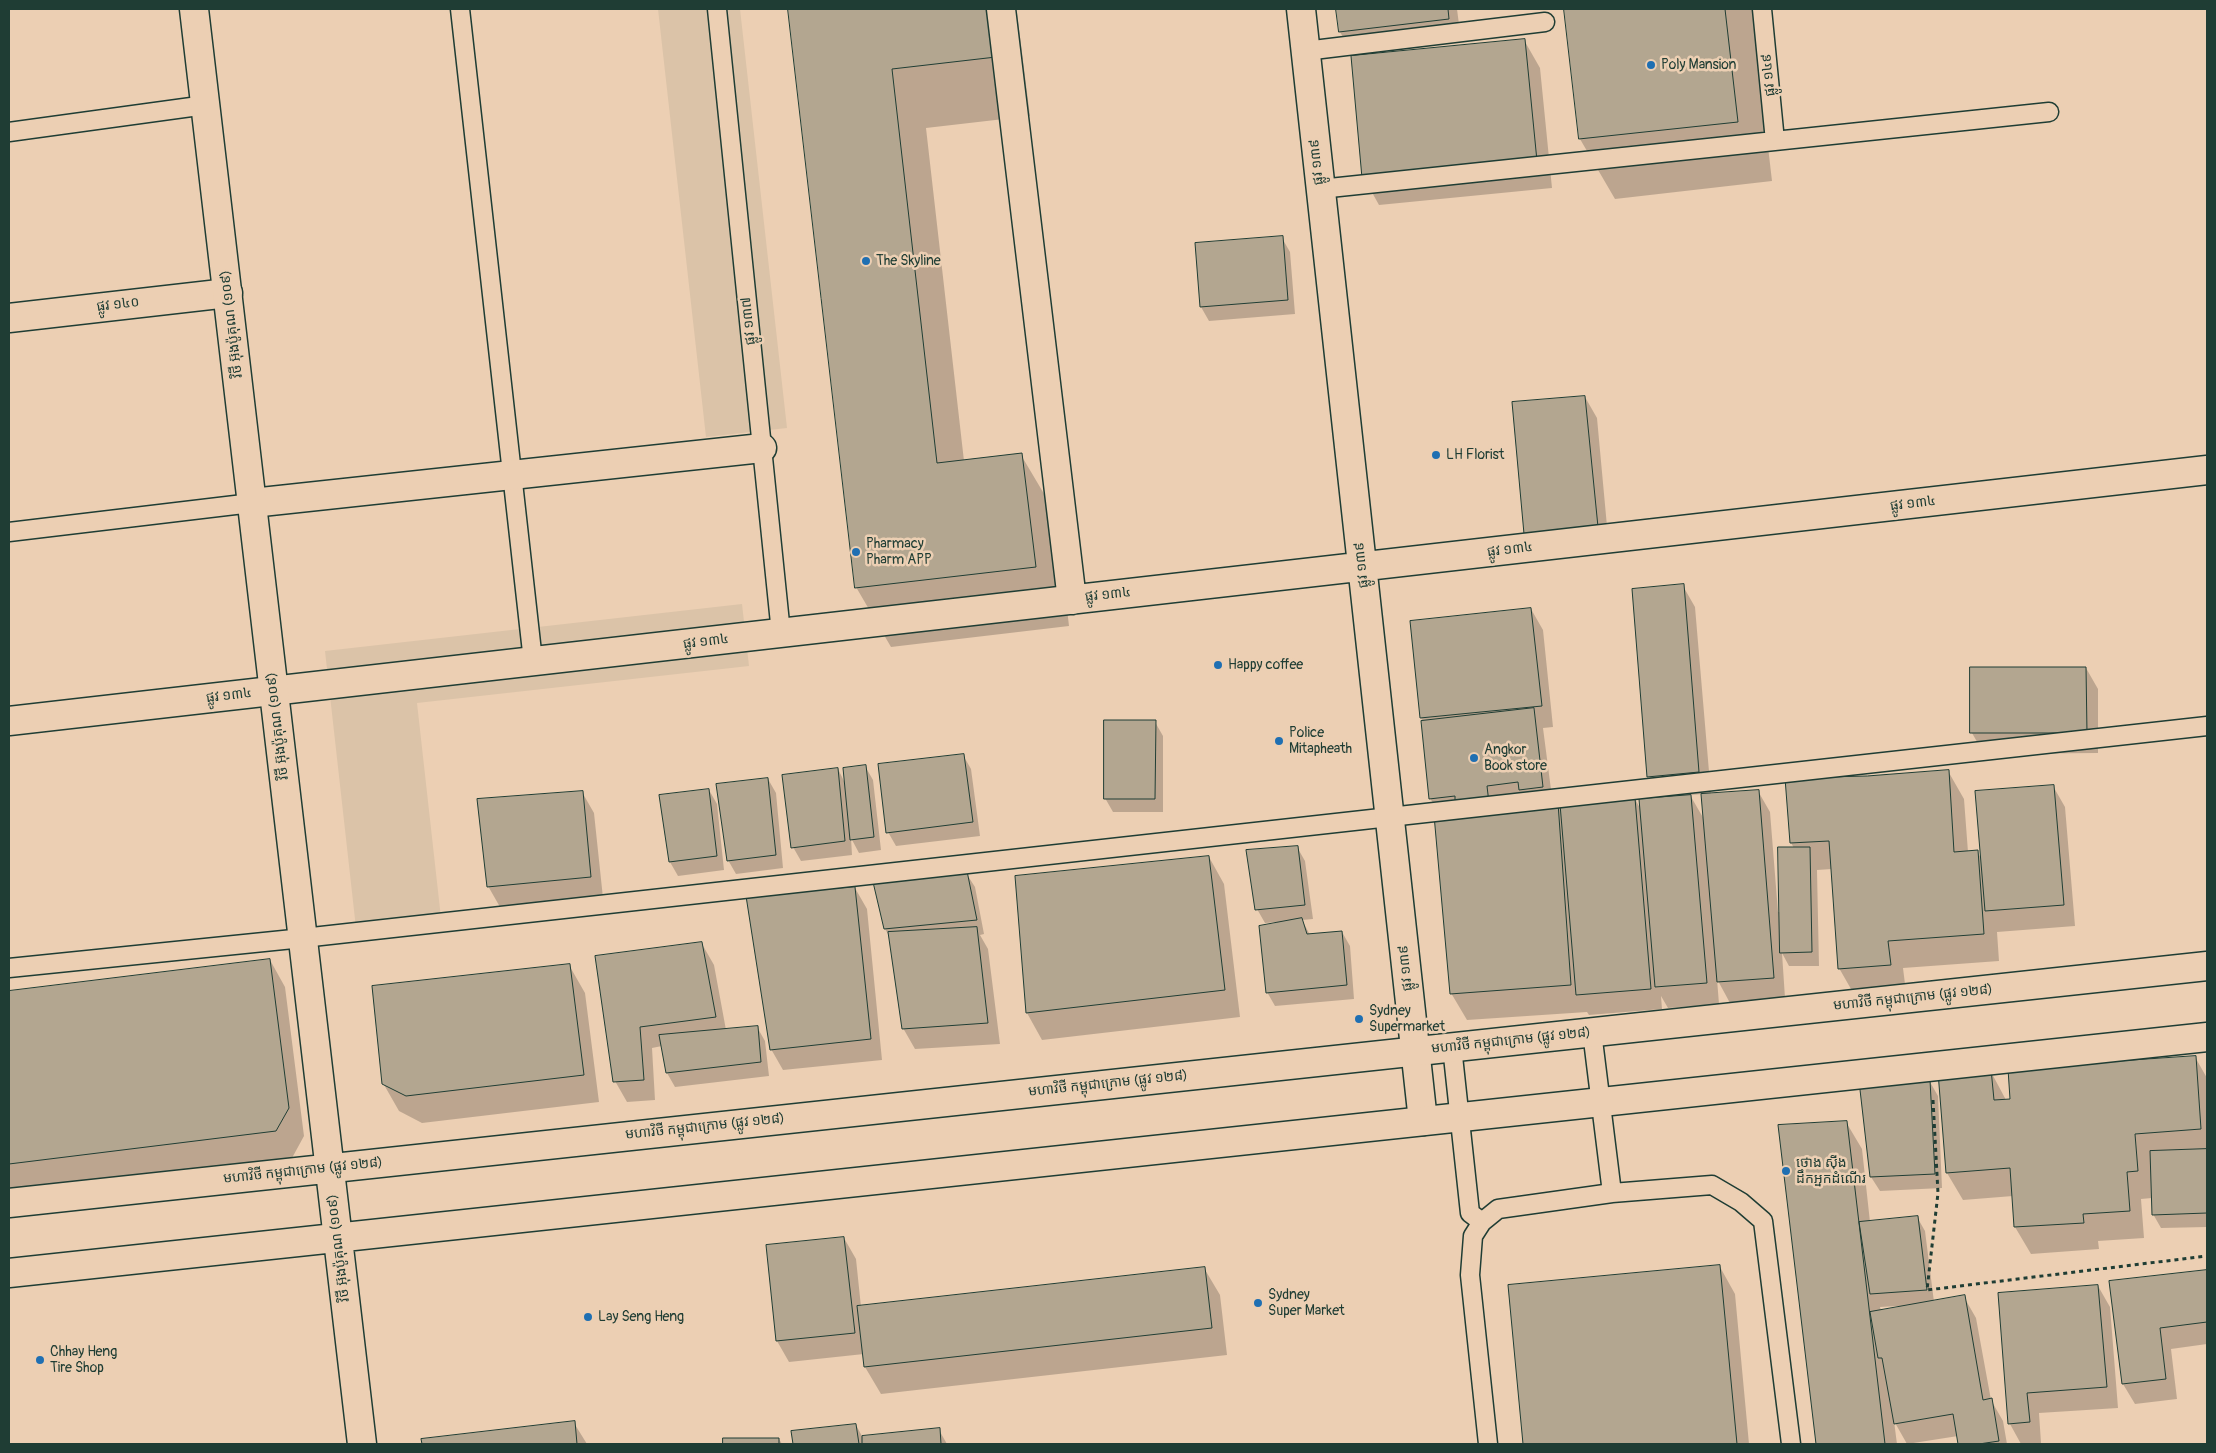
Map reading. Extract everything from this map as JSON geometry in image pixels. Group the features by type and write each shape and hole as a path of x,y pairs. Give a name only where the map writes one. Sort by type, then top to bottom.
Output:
{"street":[{"name":"វិថី អ៊ុងប៉ូគុណ (១០៩)","path":"194,9 362,1444"},
{"path":"1001,9 1072,600"},
{"name":"ផ្លូវ ១៣៩","path":"1301,9 1423,1121"},
{"name":"ផ្លូវ ១៤០","path":"9,318 228,293"},
{"path":"252,504 762,448"},
{"name":"ផ្លូវ ១៣៤","path":"9,721 2207,470"},
{"name":"មហាវិថី កម្ពុជាក្រោម (ផ្លូវ ១២៨)","path":"9,1203 2207,966"},
{"path":"9,1273 2207,1037"}],"lane":[{"path":"460,9 533,662"},
{"name":"ផ្លូវ ១៣៧","path":"717,9 782,633"},
{"name":"ផ្លូវ ១៤៩","path":"1762,9 1775,141"},
{"path":"1305,51 1545,22"},
{"path":"9,132 206,105"},
{"path":"1320,189 2048,112"},
{"path":"9,532 252,504"},
{"path":"9,968 303,938 2207,726"},
{"path":"1592,1032 1612,1193"},
{"path":"1452,1047 1470,1213 1482,1222"},
{"path":"1488,1444 1470,1276 1474,1236 1482,1222 1498,1209 1612,1193 1712,1185 1741,1202 1763,1221 1791,1444"}],"path":[{"path":"1931,1066 1938,1194 1927,1290 2207,1256"}],"shaded area":[{"path":"658,9 740,9 787,428 706,437"},
{"path":"742,604 749,666 417,703 441,918 356,928 325,651"}],"building":[{"name":"The Skyline","path":"788,9 990,9 996,57 892,69 937,463 1022,453 1036,567 855,588"},
{"path":"1336,9 1448,9 1449,19 1339,32"},
{"name":"Poly Mansion","path":"1564,9 1725,9 1738,122 1579,139"},
{"path":"1525,39 1537,161 1362,178 1351,56"},
{"path":"1283,236 1288,300 1200,307 1195,243"},
{"path":"1585,396 1598,527 1524,534 1512,402"},
{"path":"1684,584 1699,772 1647,777 1632,589"},
{"path":"1531,608 1542,706 1420,718 1410,621"},
{"path":"1970,667 2086,667 2087,733 1970,733"},
{"path":"1534,708 1543,787 1519,790 1518,782 1487,786 1489,803 1455,807 1455,796 1429,799 1421,721"},
{"path":"1104,720 1156,720 1155,799 1104,799"},
{"path":"964,754 973,822 886,833 878,764"},
{"path":"866,765 874,837 850,840 843,768"},
{"path":"838,768 845,841 791,848 782,775"},
{"path":"1949,770 1954,852 1978,850 1984,934 1888,941 1891,965 1838,969 1829,841 1790,843 1785,778 1867,776"},
{"path":"768,778 776,855 727,861 716,784"},
{"path":"2054,785 2064,905 1985,911 1975,791"},
{"path":"709,789 717,856 669,862 659,795"},
{"path":"1759,790 1774,978 1717,982 1701,794"},
{"path":"583,791 591,877 487,887 477,799"},
{"path":"1691,795 1707,983 1655,987 1639,799"},
{"path":"1635,798 1651,989 1576,995 1560,804"},
{"path":"1558,803 1571,985 1450,994 1434,815"},
{"path":"1298,846 1305,905 1255,910 1246,850"},
{"path":"1778,847 1810,847 1812,952 1780,953"},
{"path":"1209,856 1225,990 1026,1013 1015,876"},
{"path":"967,871 977,920 884,929 873,882"},
{"path":"855,887 871,1039 770,1050 746,896"},
{"path":"1302,918 1307,934 1342,931 1347,985 1266,993 1259,926"},
{"path":"977,927 988,1023 902,1029 888,932"},
{"path":"702,942 716,1017 640,1027 644,1080 613,1082 595,956"},
{"path":"270,959 289,1108 276,1131 9,1164 9,991"},
{"path":"570,964 584,1075 406,1096 382,1084 372,986"},
{"path":"758,1026 761,1062 666,1073 659,1035"},
{"path":"2196,1056 2201,1129 2135,1134 2138,1171 2127,1172 2130,1211 2083,1214 2084,1223 2014,1227 2010,1168 1946,1173 1938,1072 1991,1069 1994,1100 2010,1099 2008,1069"},
{"path":"1930,1080 1935,1174 1870,1177 1859,1081"},
{"path":"1847,1121 1885,1444 1816,1444 1778,1125"},
{"path":"2207,1149 2207,1213 2152,1215 2150,1151"},
{"path":"1918,1216 1927,1290 1870,1294 1859,1222"},
{"path":"844,1237 855,1333 776,1341 766,1245"},
{"path":"1720,1265 1737,1444 1523,1444 1508,1285"},
{"path":"1205,1267 1212,1328 864,1367 857,1306"},
{"path":"2207,1270 2207,1322 2160,1328 2166,1379 2122,1384 2109,1281"},
{"path":"2098,1285 2107,1387 2027,1393 2030,1422 2008,1424 1998,1293"},
{"path":"1965,1295 1983,1400 1992,1398 1999,1441 1979,1444 1958,1444 1953,1414 1894,1424 1882,1358 1878,1358 1870,1312"},
{"path":"575,1421 577,1444 422,1444 421,1439"},
{"path":"856,1424 859,1444 793,1444 791,1431"},
{"path":"940,1428 941,1444 862,1444 862,1436"},
{"path":"723,1438 779,1438 779,1444 723,1444"}],"place":[{"name":"Poly Mansion","path":"1651,65"},
{"name":"The Skyline","path":"866,261"},
{"name":"LH Florist","path":"1436,455"},
{"name":"Pharmacy Pharm APP","path":"856,552"},
{"name":"Happy coffee","path":"1218,665"},
{"name":"Police Mitapheath","path":"1279,741"},
{"name":"Angkor Book store","path":"1474,758"},
{"name":"Sydney Supermarket","path":"1359,1019"},
{"name":"ថោង ស៊ីង ដឹកអ្នកដំណើរ","path":"1786,1171"},
{"name":"Sydney Super Market","path":"1258,1303"},
{"name":"Lay Seng Heng","path":"588,1317"},
{"name":"Chhay Heng Tire Shop","path":"40,1360"}]}
